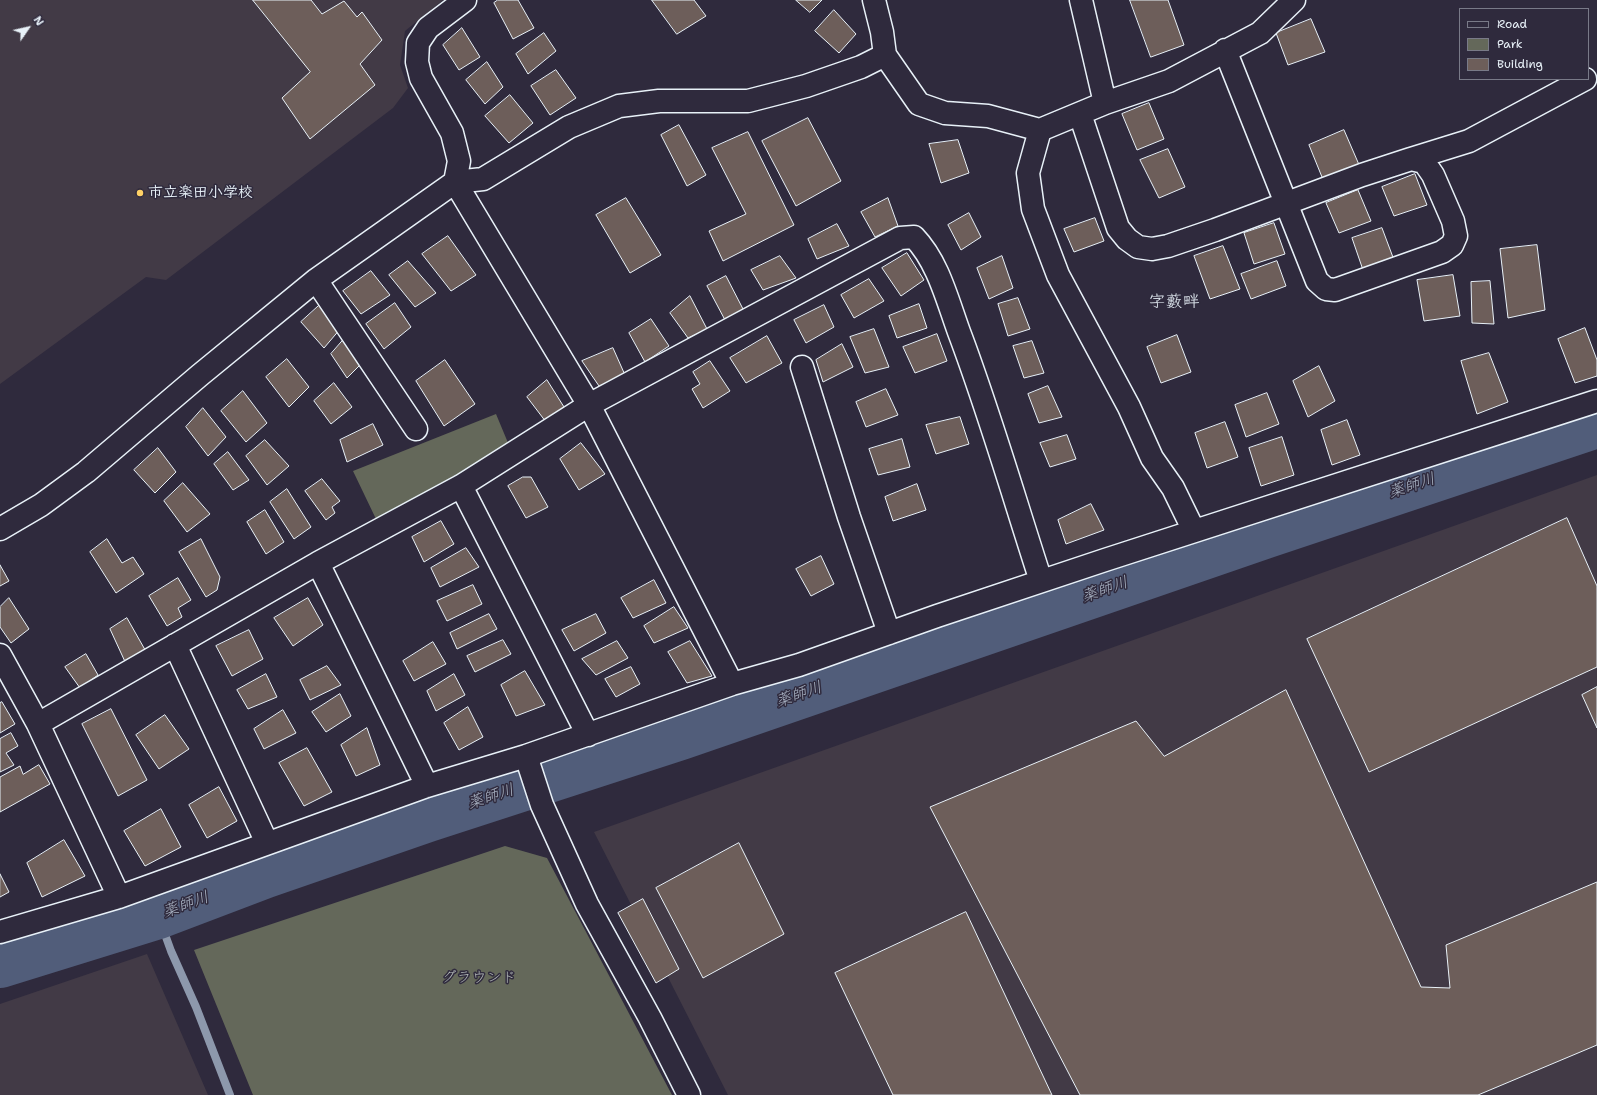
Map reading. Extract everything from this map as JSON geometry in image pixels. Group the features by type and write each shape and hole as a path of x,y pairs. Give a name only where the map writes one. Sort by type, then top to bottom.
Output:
{"street":[{"path":"465,0 428,28 418,43 417,62 421,78 452,133 459,160 456,182 588,405 732,684"},
{"path":"874,0 882,32 885,55 919,104 944,113 988,116 1040,130 1105,103 1169,81 1225,50 1260,33 1294,0"},
{"path":"1081,0 1105,103"},
{"path":"1225,50 1317,281 1326,288 1335,290 1442,252 1452,245 1456,236 1453,221 1433,175 1424,162 1411,159"},
{"path":"0,529 41,505 86,472 200,375 316,280 456,182 483,179 569,127 619,106 659,102 748,100 806,86 861,67 885,55"},
{"path":"1080,114 1118,228 1127,239 1138,247 1152,249 1168,246 1362,175 1469,141 1583,80"},
{"path":"1040,130 1028,172 1033,209 1052,260 1058,275 1129,407 1152,458 1173,488 1194,531"},
{"path":"38,724 318,562 461,486 588,405 900,238 914,237 923,246 936,270 979,385 1041,581"},
{"path":"316,280 416,429"},
{"path":"802,367 849,517 889,633"},
{"path":"0,932 119,897 427,786 528,762 588,735 732,684 799,665 1041,581 1597,401"},
{"path":"461,486 588,735"},
{"path":"318,562 427,786"},
{"path":"175,645 267,843"},
{"path":"0,655 38,724 119,897"},
{"path":"528,762 542,805 588,904 650,1018 689,1095"}],"shaded area":[{"name":"市立楽田小学校","path":"0,0 443,0 405,31 400,65 408,88 393,108 166,280 146,277 0,384"},
{"path":"1597,475 1597,1095 728,1095 594,832"},
{"path":"147,954 208,1095 0,1095 0,1004"}],"green space":[{"path":"496,414 511,450 376,519 353,471"},
{"name":"グラウンド","path":"505,846 547,858 672,1095 253,1095 194,950"}],"building":[{"path":"253,0 311,0 322,14 344,1 357,17 362,12 382,40 360,64 375,85 310,139 282,98 310,72"},
{"path":"498,0 518,0 534,28 513,39 494,3"},
{"path":"652,0 694,0 706,16 677,34"},
{"path":"796,0 822,0 810,12"},
{"path":"1130,0 1168,0 1184,45 1151,57"},
{"path":"834,10 856,34 839,53 815,31"},
{"path":"1311,19 1325,52 1288,65 1276,33"},
{"path":"462,28 480,57 459,70 443,45"},
{"path":"544,33 556,51 528,74 516,54"},
{"path":"487,62 503,87 485,104 466,80"},
{"path":"556,70 576,98 550,115 531,86"},
{"path":"510,95 533,123 509,143 485,116"},
{"path":"1149,103 1164,139 1137,150 1122,114"},
{"path":"808,118 841,181 796,206 762,141"},
{"path":"679,125 706,175 687,186 661,135"},
{"path":"1344,130 1360,167 1324,182 1309,145"},
{"path":"748,132 794,225 723,261 709,231 746,214 712,148"},
{"path":"958,140 969,173 941,183 929,144"},
{"path":"1168,149 1185,187 1159,198 1140,160"},
{"path":"1415,174 1427,205 1394,216 1382,187"},
{"path":"1358,190 1371,221 1339,233 1326,203"},
{"path":"626,198 661,255 630,273 596,215"},
{"path":"888,198 898,226 875,237 861,212"},
{"path":"969,213 981,237 961,250 948,225"},
{"path":"1095,218 1104,241 1074,252 1064,229"},
{"path":"1274,223 1285,254 1254,264 1244,233"},
{"path":"837,224 849,246 817,259 808,239"},
{"path":"1382,228 1394,260 1363,270 1352,238"},
{"path":"448,236 476,275 451,291 422,254"},
{"path":"1537,245 1545,310 1508,318 1500,249"},
{"path":"1223,246 1240,289 1210,299 1194,256"},
{"path":"907,253 924,280 901,296 882,268"},
{"path":"780,256 796,278 763,290 751,270"},
{"path":"1002,256 1013,288 989,299 977,268"},
{"path":"408,261 436,293 415,307 389,275"},
{"path":"1277,261 1286,286 1251,299 1241,274"},
{"path":"371,271 390,295 361,314 343,291"},
{"path":"1453,275 1460,316 1424,321 1417,280"},
{"path":"726,276 743,309 725,320 707,286"},
{"path":"869,279 884,301 854,318 841,295"},
{"path":"1490,281 1494,324 1472,323 1471,282"},
{"path":"690,296 707,329 688,338 670,313"},
{"path":"1018,298 1030,329 1008,336 998,304"},
{"path":"323,302 341,328 324,348 301,322"},
{"path":"395,303 411,327 384,349 366,324"},
{"path":"919,304 927,328 897,338 889,316"},
{"path":"824,305 834,327 806,343 794,320"},
{"path":"651,319 669,346 645,362 629,333"},
{"path":"1585,328 1597,360 1597,376 1575,383 1558,339"},
{"path":"874,329 889,367 865,373 850,337"},
{"path":"937,334 947,361 915,373 903,347"},
{"path":"1177,335 1191,372 1161,383 1147,347"},
{"path":"767,336 782,363 746,383 730,358"},
{"path":"345,338 364,361 347,378 331,354"},
{"path":"1032,341 1044,373 1024,378 1013,346"},
{"path":"842,344 853,367 823,382 816,360"},
{"path":"613,348 625,375 599,386 582,361"},
{"path":"1489,353 1508,402 1477,414 1461,361"},
{"path":"287,359 309,387 289,407 266,377"},
{"path":"445,360 475,404 444,426 416,381"},
{"path":"710,361 730,391 703,408 692,389 700,384 693,372"},
{"path":"1319,366 1335,401 1308,417 1293,381"},
{"path":"547,380 564,407 546,422 527,397"},
{"path":"334,383 352,407 331,424 314,401"},
{"path":"1048,386 1062,417 1039,423 1028,394"},
{"path":"886,389 898,415 866,427 856,402"},
{"path":"243,391 267,423 246,442 221,411"},
{"path":"1267,393 1279,424 1246,437 1235,405"},
{"path":"203,408 226,437 208,456 186,427"},
{"path":"960,417 969,444 936,454 926,425"},
{"path":"1347,420 1360,455 1332,465 1321,430"},
{"path":"1225,422 1238,457 1207,468 1195,433"},
{"path":"373,424 383,445 347,462 340,440"},
{"path":"1067,435 1076,459 1050,467 1040,443"},
{"path":"1282,437 1294,475 1261,486 1249,448"},
{"path":"902,439 910,467 878,475 869,449"},
{"path":"265,440 289,466 267,485 246,456"},
{"path":"581,443 605,474 579,490 560,459"},
{"path":"158,448 176,472 155,493 134,470"},
{"path":"228,452 249,480 233,490 214,464"},
{"path":"523,477 531,477 548,507 526,518 508,486"},
{"path":"322,479 340,501 332,507 335,513 326,520 305,491"},
{"path":"183,483 210,514 187,532 164,501"},
{"path":"917,484 926,510 893,521 885,497"},
{"path":"287,489 311,527 294,539 270,502"},
{"path":"1091,504 1104,530 1066,544 1058,520"},
{"path":"265,510 284,542 266,554 247,522"},
{"path":"1567,518 1597,586 1597,667 1369,772 1307,639"},
{"path":"441,521 454,544 424,562 412,537"},
{"path":"107,539 122,563 133,557 144,574 116,593 90,552"},
{"path":"201,539 220,577 217,590 206,597 179,552"},
{"path":"466,548 479,567 440,587 431,568"},
{"path":"821,556 834,584 811,596 796,569"},
{"path":"0,565 9,581 0,586"},
{"path":"178,578 191,600 178,608 182,617 167,626 149,596"},
{"path":"654,580 666,603 633,618 621,598"},
{"path":"473,585 482,604 447,621 437,601"},
{"path":"9,598 29,629 11,643 0,627 0,607"},
{"path":"308,598 323,625 293,646 274,618"},
{"path":"674,607 688,628 654,643 644,626"},
{"path":"489,614 497,629 457,649 450,633"},
{"path":"596,614 606,633 574,651 562,630"},
{"path":"127,618 148,655 127,666 110,629"},
{"path":"249,630 263,659 232,676 216,646"},
{"path":"503,640 511,654 475,672 467,656"},
{"path":"617,641 628,658 596,675 582,659"},
{"path":"690,641 712,676 687,683 668,652"},
{"path":"433,642 446,664 414,681 403,661"},
{"path":"86,654 98,675 80,688 65,667"},
{"path":"327,666 341,685 310,700 300,680"},
{"path":"631,667 640,684 616,697 605,679"},
{"path":"525,671 545,705 516,716 501,685"},
{"path":"266,674 277,697 248,709 237,690"},
{"path":"454,674 465,695 436,711 427,691"},
{"path":"1597,687 1597,728 1582,695"},
{"path":"1286,690 1421,987 1450,988 1446,945 1597,882 1597,1045 1478,1095 1080,1095 930,807 1136,721 1164,756"},
{"path":"340,694 351,716 326,732 312,712"},
{"path":"2,702 15,724 0,733 0,703"},
{"path":"468,707 483,737 459,750 444,723"},
{"path":"111,709 147,780 118,796 82,724"},
{"path":"283,710 296,733 264,749 254,729"},
{"path":"165,715 189,749 159,769 136,735"},
{"path":"367,728 380,765 356,776 341,745"},
{"path":"11,733 18,746 6,753 14,765 0,772 0,739"},
{"path":"307,748 332,792 304,806 279,763"},
{"path":"39,765 50,784 0,812 0,777 20,766 23,774"},
{"path":"219,787 237,821 207,838 189,805"},
{"path":"161,809 181,847 145,866 124,831"},
{"path":"64,840 85,876 42,897 27,863"},
{"path":"739,843 784,934 703,978 656,888"},
{"path":"0,874 9,892 0,897"},
{"path":"643,899 679,969 656,983 618,913"},
{"path":"966,912 1052,1095 893,1095 835,973"}],"waterway":[{"name":"薬師川","path":"0,964 158,915 266,874 428,818 681,736 1267,534 1597,424"},
{"path":"158,915 171,951 196,1007 230,1095"}],"place":[{"name":"市立楽田小学校","path":"140,193"}],"district":[{"name":"字藪畔","path":"1174,303"}]}
